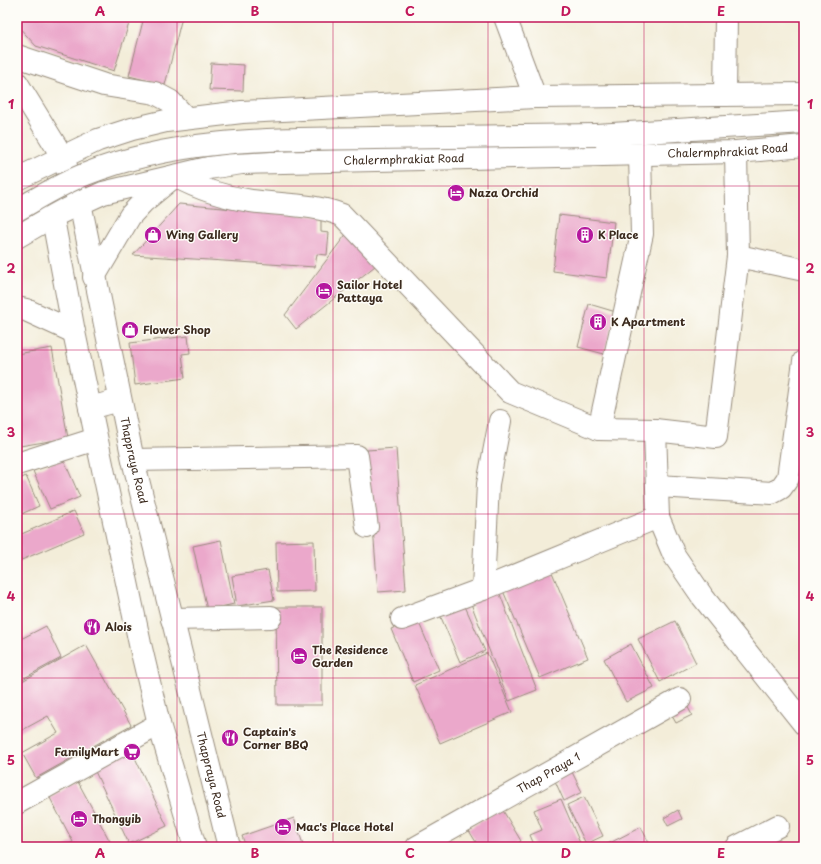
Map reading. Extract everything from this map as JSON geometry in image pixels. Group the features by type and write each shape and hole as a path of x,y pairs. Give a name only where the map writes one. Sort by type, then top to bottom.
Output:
{"main road":[{"path":"505,17 535,97"},
{"path":"725,95 726,17"},
{"path":"17,56 104,85 156,93 170,101 186,118"},
{"name":"Thappraya Road","path":"17,83 62,156 80,203 94,277 133,460 229,847"},
{"path":"17,179 62,156 98,140 132,129 186,118 242,112 535,97 804,94"},
{"path":"242,112 233,128 230,141 233,153 242,163"},
{"path":"17,210 55,188 87,174 125,161 201,145 258,140 596,134 804,122"},
{"name":"Chalermphrakiat Road","path":"17,237 53,216 103,193 175,176 242,163 640,155 736,152 804,146"},
{"path":"94,277 130,216 143,202 175,176 200,189 215,194 251,201 329,210 342,215 510,392 599,429 656,430 716,437 738,256 736,152"},
{"path":"599,429 642,234 640,155"},
{"path":"40,167 53,216 74,332 96,439 159,724 195,847"},
{"path":"738,256 804,270"},
{"path":"17,308 26,310 74,332"},
{"path":"658,486 772,493 781,488 788,478 804,361"},
{"path":"90,408 120,400"},
{"path":"483,589 488,484 500,421"},
{"path":"656,430 658,517 674,556 702,596 804,724"},
{"path":"17,464 96,439"},
{"path":"133,460 357,456 367,527"},
{"path":"402,619 483,589 658,517"},
{"path":"172,619 271,617"},
{"name":"Thap Praya 1","path":"417,847 680,699"},
{"path":"17,803 159,724"},
{"path":"737,847 778,826"}],"building":[{"path":"17,17 131,17 114,71 36,46 17,25"},
{"path":"144,17 182,17 165,85 129,76"},
{"path":"211,63 244,65 243,91 209,90"},
{"path":"179,204 321,217 321,232 329,233 327,255 317,254 315,267 133,255"},
{"name":"K Place","path":"559,215 614,222 607,278 553,271"},
{"name":"Sailor Hotel Pattaya","path":"347,233 375,266 296,329 285,315"},
{"name":"K Apartment","path":"589,304 616,312 604,354 578,347"},
{"path":"188,336 190,353 182,354 185,378 135,385 130,343"},
{"path":"52,348 68,438 20,446 17,428 17,354"},
{"path":"396,448 406,590 378,592 367,450"},
{"path":"63,458 80,497 50,509 33,471"},
{"path":"26,476 39,506 17,516 17,480"},
{"path":"74,511 84,533 17,562 17,536"},
{"path":"221,540 234,604 207,610 193,546"},
{"path":"314,541 315,591 277,592 276,542"},
{"path":"549,565 588,658 540,678 501,586"},
{"path":"268,570 274,600 237,606 232,576"},
{"path":"496,584 537,690 509,701 468,596"},
{"path":"464,604 485,651 460,662 440,615"},
{"name":"The Residence Garden","path":"276,607 322,607 322,705 277,705"},
{"path":"417,618 439,670 413,682 391,629"},
{"path":"675,621 696,663 660,682 638,639"},
{"path":"46,626 61,658 17,682 17,641"},
{"path":"631,644 654,688 626,702 604,659"},
{"path":"86,645 131,725 36,778 22,753 58,733 48,716 17,733 17,684"},
{"path":"487,653 512,712 440,743 415,685"},
{"path":"683,698 692,715 676,723 667,707"},
{"path":"130,747 167,826 129,844 92,765"},
{"path":"572,772 582,792 564,801 555,781"},
{"name":"Thongyib","path":"77,780 113,847 63,847 73,842 49,796"},
{"path":"584,797 603,836 586,844 567,805"},
{"path":"561,799 580,843 571,847 535,847 530,835 542,830 534,810"},
{"path":"502,809 521,841 511,847 479,847 468,829"},
{"path":"678,810 682,819 668,826 664,818"},
{"name":"Mac's Place Hotel","path":"294,818 304,847 246,847 242,836"},
{"path":"641,827 651,847 602,847"}],"place":[{"name":"Naza Orchid","path":"456,193"},
{"name":"Wing Gallery","path":"153,235"},
{"name":"K Place","path":"585,235"},
{"name":"Sailor Hotel Pattaya","path":"324,291"},
{"name":"K Apartment","path":"598,322"},
{"name":"Flower Shop","path":"130,330"},
{"name":"Alois","path":"92,627"},
{"name":"The Residence Garden","path":"299,656"},
{"name":"Captain's Corner BBQ","path":"230,738"},
{"name":"FamilyMart","path":"132,752"},
{"name":"Thongyib","path":"79,819"},
{"name":"Mac's Place Hotel","path":"283,827"}]}
